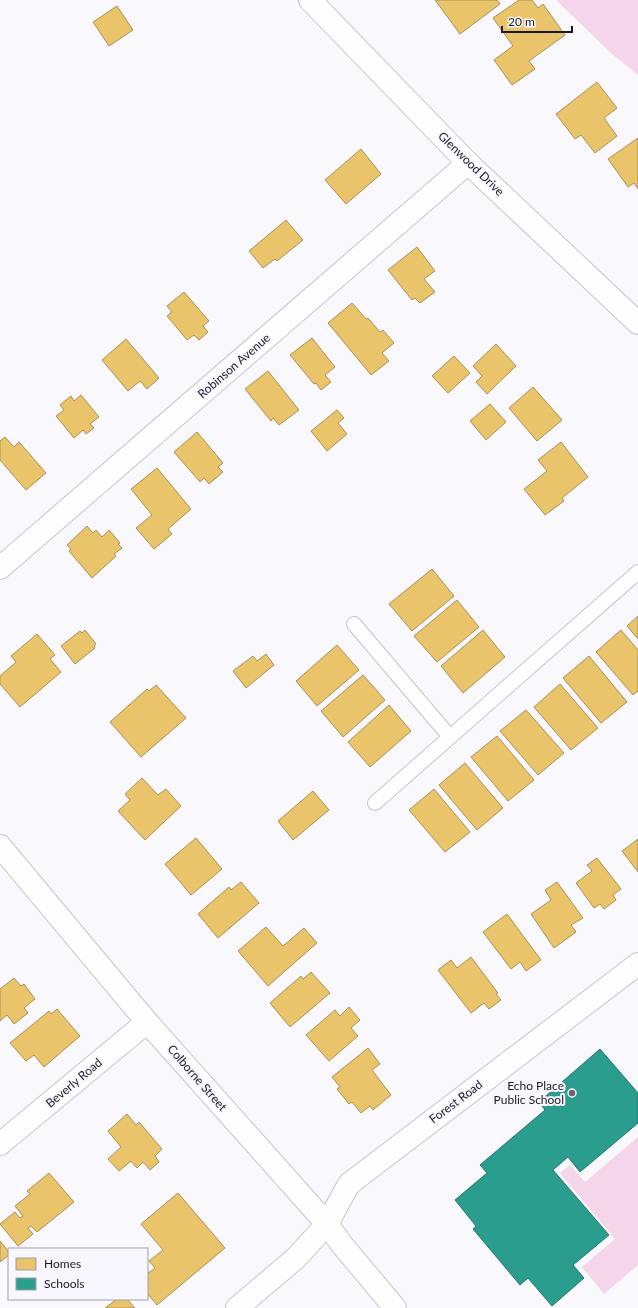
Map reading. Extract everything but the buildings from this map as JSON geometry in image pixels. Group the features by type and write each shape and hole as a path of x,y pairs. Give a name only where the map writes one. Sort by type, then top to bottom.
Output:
{"street":[{"name":"Glenwood Drive","path":"310,0 468,163 638,323"},
{"name":"Robinson Avenue","path":"0,568 468,163"},
{"name":"Colborne Street","path":"0,846 147,1022 327,1224 343,1246 395,1308"},
{"name":"Forest Road","path":"237,1308 296,1258 327,1224 349,1184 638,964"},
{"name":"Beverly Road","path":"0,1144 147,1022"}],"lane":[{"path":"374,803 638,572"},
{"path":"354,624 450,737"}],"shaded area":[{"path":"556,0 638,0 638,75 612,54"},
{"path":"638,1137 638,1265 604,1294 582,1267 615,1239 560,1173 570,1165 585,1182"}],"place":[{"name":"Echo Place Public School","path":"572,1093"}]}
